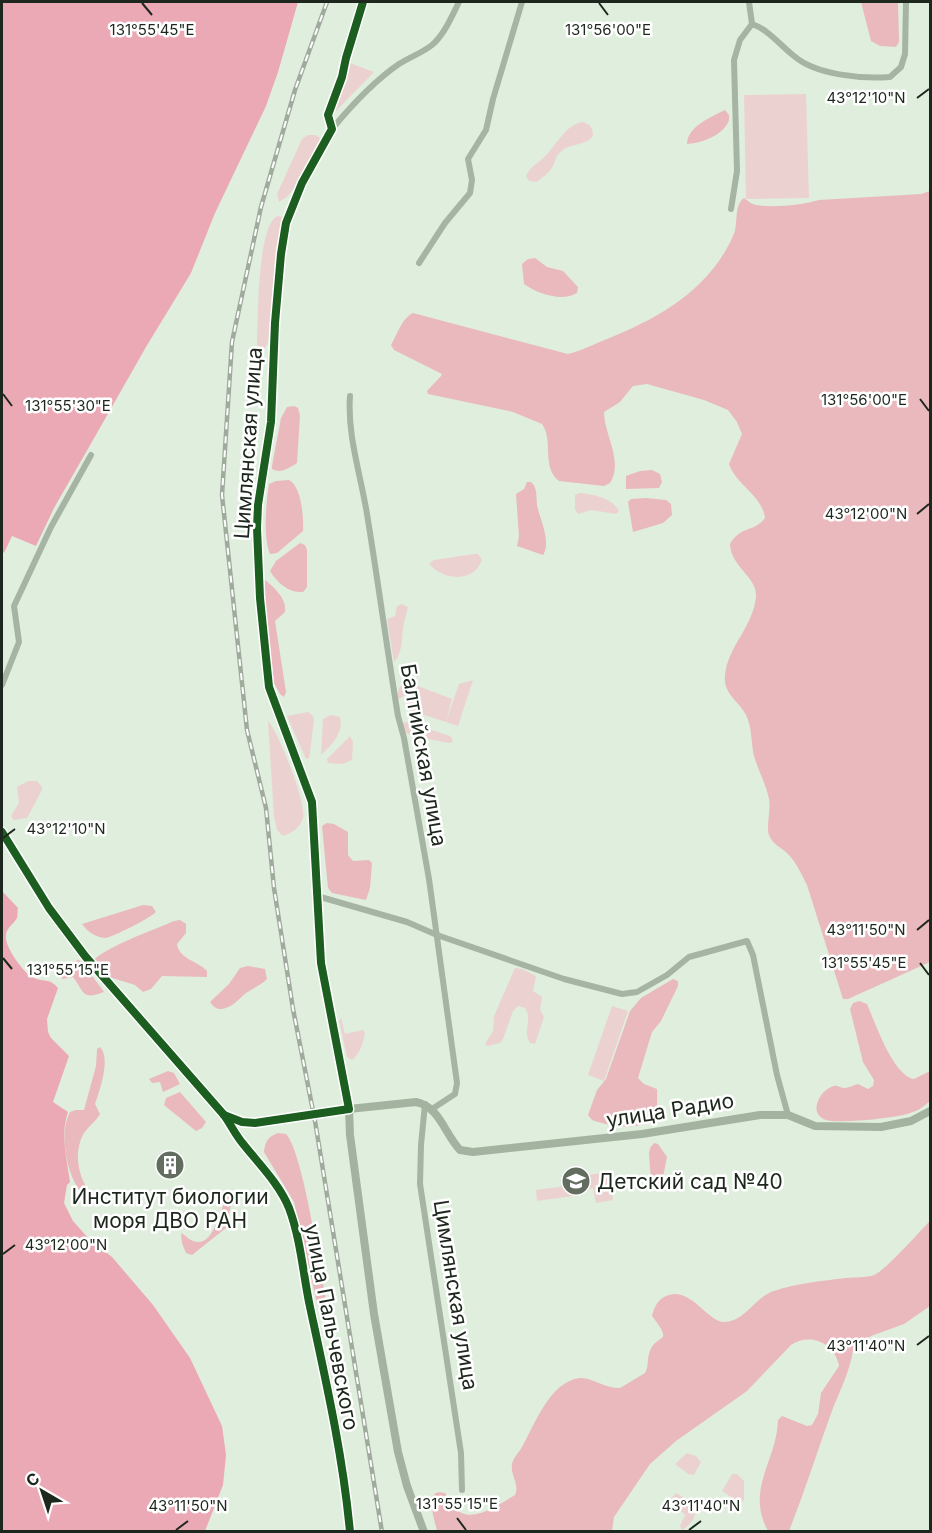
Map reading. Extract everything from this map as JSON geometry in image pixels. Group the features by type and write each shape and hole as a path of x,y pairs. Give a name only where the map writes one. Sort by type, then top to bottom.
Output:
{"main road":[{"path":"424,1532 407,1486 398,1452 374,1314 350,1135 349,1109 416,1102 428,1107"},
{"name":"улица Радио","path":"428,1107 460,1150 473,1152 642,1134 738,1118 788,1115 815,1126 881,1127 911,1121 930,1111"}],"street":[{"name":"Цимлянская улица","path":"332,129 328,115 342,77 363,2"},
{"name":"Цимлянская улица","path":"349,1109 321,963 312,802 269,687 260,598 258,505 271,422 275,323 281,254 286,223 302,183 332,129 388,73 433,45 459,2"},
{"path":"419,263 445,223 470,193 472,180 468,159 486,130 522,2"},
{"path":"731,209 737,171 734,60 740,40 752,24 749,2"},
{"path":"752,24 764,29 796,58 817,69 847,74 890,76 901,67 904,54 906,2"},
{"name":"Балтийская улица","path":"350,396 351,426 398,716 429,879 457,1088 455,1094 428,1107"},
{"path":"2,685 19,642 14,606 51,527 91,455"},
{"name":"улица Пальчевского","path":"2,832 49,908 85,956 224,1115 237,1136 277,1187 289,1209 334,1424 350,1532"},
{"path":"317,896 407,922 437,935 564,979 622,994 637,992 667,975 689,957 744,941 749,943 777,1075 788,1115"},
{"name":"Цимлянская улица","path":"428,1107 420,1145 420,1184 461,1453 462,1490"},
{"path":"224,1115 242,1122 255,1123 349,1109"}],"shaded area":[{"path":"2,2 298,2 266,106 215,213 191,273 54,508 36,546 12,536 4,553 2,551"},
{"path":"861,2 898,2 899,42 896,47 880,46 871,41"},
{"path":"350,63 374,72 334,113 333,109 347,81 347,68"},
{"path":"806,94 809,198 746,199 744,95"},
{"path":"725,110 729,115 729,120 722,130 706,140 687,144 695,128"},
{"path":"583,122 591,127 593,136 563,150 546,174 537,182 529,181 526,176 532,168 566,131"},
{"path":"308,135 316,135 321,139 320,143 292,191 279,202 277,194 302,139"},
{"path":"930,191 930,962 848,999 843,999 807,885 794,861 769,835 769,799 754,756 748,719 729,693 725,682 730,655 751,617 756,596 752,583 731,552 730,544 743,531 756,526 765,518 759,503 737,478 729,464 742,434 737,422 728,410 704,400 647,384 633,386 620,402 604,412 615,466 610,483 604,486 559,481 550,469 547,438 542,424 513,412 428,394 427,391 442,374 394,350 391,345 403,323 413,313 568,354 573,353 645,322 696,287 723,255 733,236 738,206 744,198 756,205 779,206 819,200 921,194"},
{"path":"277,216 283,217 284,222 276,253 268,342 263,352 259,351 257,345 262,255 270,224"},
{"path":"535,258 547,267 563,271 578,287 577,293 564,297 550,296 524,284 522,264 528,259"},
{"path":"287,407 298,408 300,416 297,463 285,470 275,470 272,466 281,418"},
{"path":"652,470 660,474 662,482 659,488 626,489 626,476"},
{"path":"289,480 299,495 303,531 277,553 270,554 266,529 269,484"},
{"path":"527,482 531,482 536,491 537,505 546,538 543,555 517,546 519,536 516,494 524,489"},
{"path":"579,493 607,500 619,511 616,514 591,510 578,514 575,509 575,495"},
{"path":"631,499 666,500 671,504 672,515 663,523 633,532 628,502"},
{"path":"300,543 305,545 307,550 307,587 303,592 293,591 284,586 270,571 276,561"},
{"path":"478,554 482,560 478,568 465,576 442,574 429,564 434,560"},
{"path":"265,580 280,594 285,607 285,612 275,621 286,692 284,697 274,683 264,613"},
{"path":"402,604 408,607 401,648 394,662 387,619 395,616 397,606"},
{"path":"473,680 458,726 446,722 459,684"},
{"path":"405,681 452,699 446,722 406,709 410,693 396,700 399,688"},
{"path":"308,712 314,719 309,758 306,759 287,716"},
{"path":"331,715 340,717 339,733 321,755 323,719"},
{"path":"268,721 273,727 291,768 303,810 303,818 298,827 283,836 277,830 274,817"},
{"path":"407,722 450,736 453,740 448,743 403,732 403,723"},
{"path":"350,736 353,742 352,760 342,764 328,763 327,759"},
{"path":"28,781 37,781 42,790 27,818 14,820 11,816 19,803 17,787"},
{"path":"327,823 334,824 348,832 348,855 353,861 369,860 372,863 370,888 366,900 332,893 328,888 322,826"},
{"path":"2,891 18,908 17,918 6,935 12,953 28,974 36,979 52,982 58,988 47,1019 51,1038 69,1056 53,1102 68,1112 64,1138 70,1182 67,1185 64,1203 73,1221 90,1240 112,1257 153,1305 190,1358 222,1426 226,1455 223,1485 205,1531 2,1531"},
{"path":"143,905 152,906 156,912 109,937 95,935 82,924"},
{"path":"180,920 186,924 186,933 177,944 178,949 207,971 207,977 162,976 151,989 143,992 135,985 106,976 93,961 119,944"},
{"path":"78,960 82,962 104,992 87,995 73,977 62,979 61,969"},
{"path":"248,966 265,969 267,979 229,1007 219,1009 214,1007 210,1002 229,984 240,968"},
{"path":"515,968 536,976 533,991 542,997 540,1010 544,1017 535,1044 530,1043 528,1039 527,1012 525,1008 518,1006 513,1011 500,1043 487,1046 485,1044 493,1031 494,1016"},
{"path":"673,979 678,981 678,986 661,1021 652,1032 638,1078 644,1084 657,1089 655,1113 643,1124 626,1127 592,1120 588,1115 597,1090 606,1079 630,1011 641,998"},
{"path":"859,1001 867,1004 892,1059 906,1076 914,1079 930,1071 930,1101 918,1110 893,1117 842,1121 826,1120 818,1113 819,1098 831,1087 846,1088 858,1084 868,1089 873,1086 874,1080 863,1062 850,1009 853,1003"},
{"path":"612,1006 628,1011 604,1081 588,1075"},
{"path":"341,1018 345,1034 363,1030 365,1032 361,1047 352,1060 347,1057 339,1020"},
{"path":"100,1047 105,1066 95,1104 100,1114 84,1133 78,1156 82,1179 90,1193 88,1198 81,1192 70,1171 65,1132 70,1112 84,1110 96,1066 97,1049"},
{"path":"168,1071 174,1073 180,1084 163,1092 160,1082 152,1083 149,1079"},
{"path":"180,1092 206,1122 202,1128 196,1131 164,1105 166,1098"},
{"path":"278,1133 286,1134 299,1164 311,1215 327,1305 324,1310 320,1309 317,1303 294,1202 264,1152 268,1140"},
{"path":"654,1143 658,1144 667,1157 661,1187 658,1189 651,1181 649,1154"},
{"path":"608,1172 613,1200 596,1203 593,1188 583,1190 581,1176"},
{"path":"572,1185 573,1196 537,1201 536,1190"},
{"path":"233,1195 226,1228 192,1255 186,1253 181,1233 193,1241 200,1242 206,1239 215,1226 228,1196"},
{"path":"930,1221 930,1306 904,1324 871,1336 853,1350 789,1531 768,1531 762,1516 761,1488 773,1449 778,1420 782,1416 807,1426 812,1425 818,1414 821,1393 839,1366 837,1358 827,1346 813,1340 798,1341 791,1345 747,1391 676,1441 650,1464 614,1517 612,1531 437,1531 432,1499 438,1492 445,1493 456,1509 470,1515 494,1508 515,1495 516,1487 512,1468 515,1457 544,1406 560,1387 580,1378 620,1388 645,1373 652,1347 663,1336 652,1316 656,1305 664,1297 673,1294 682,1295 718,1320 731,1321 774,1291 810,1283 874,1275 894,1259"},
{"path":"687,1453 696,1456 701,1462 694,1475 688,1474 675,1464"},
{"path":"732,1474 737,1474 744,1481 744,1500 740,1503 722,1491"},
{"path":"676,1493 692,1505 695,1515 689,1525 682,1530 680,1526 685,1515 669,1501"}],"railway":[{"path":"327,2 295,90 261,207 232,342 222,495 247,730 266,808 274,888 293,1009 315,1121 382,1532"}],"cycle path":[{"path":"224,1115 242,1122 255,1123 349,1109 321,963 312,802 269,687 260,598 257,528 258,505 271,422 275,323 286,223 302,183 332,129 328,115 342,77 363,2"},
{"path":"2,832 49,908 85,956 224,1115 238,1138 269,1175 289,1208 296,1232 333,1419 350,1532"}],"place":[{"name":"Институт биологии моря ДВО РАН","path":"170,1165"},
{"name":"Детский сад №40","path":"576,1181"}]}
